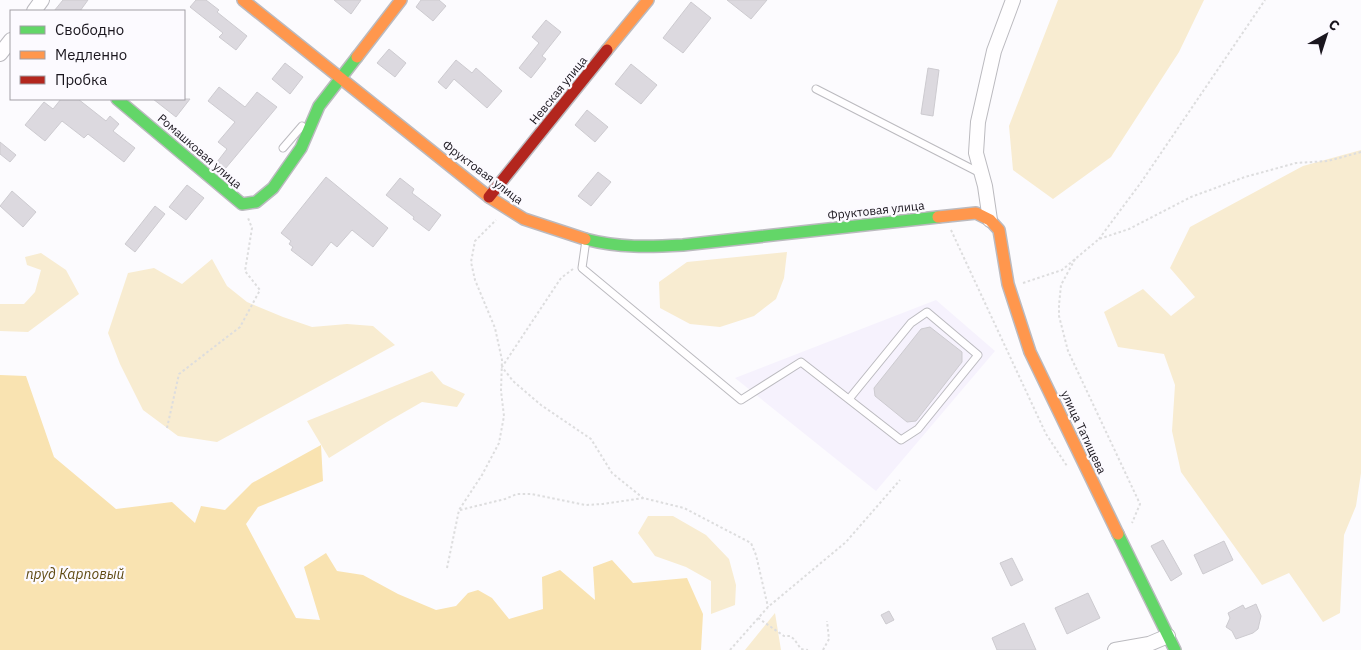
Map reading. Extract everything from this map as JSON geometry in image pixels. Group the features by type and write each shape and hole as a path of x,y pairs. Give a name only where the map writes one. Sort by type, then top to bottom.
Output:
{"street":[{"name":"Фруктовая улица","path":"243,0 489,197 524,219 586,240 607,245 644,247 683,246 976,213 990,220"},
{"path":"242,204 256,202 273,188 301,148 319,106 401,0"},
{"name":"Невская улица","path":"489,197 648,0"},
{"path":"990,220 982,174 976,153 978,122 994,50 1013,0"},
{"path":"0,54 10,41"},
{"name":"Ромашковая улица","path":"118,100 242,204"},
{"name":"улица Татищева","path":"990,220 999,230 1009,287 1030,352 1174,650"},
{"path":"1115,650 1149,644 1168,636"}],"lane":[{"path":"816,89 982,174"},
{"path":"283,148 319,106"},
{"path":"586,240 582,268 740,400 801,362 901,440 918,429 978,355 928,312 911,323 849,399"}],"path":[{"path":"1009,287 1062,270 1099,239 1142,181 1265,0"},
{"path":"1099,239 1128,229 1191,198 1245,177 1296,163 1328,161 1361,152"},
{"path":"167,428 179,374 240,327 260,290 245,271 252,228 242,204"},
{"path":"447,568 459,510 482,475 499,444 504,416 501,391 502,367 495,328 475,280 471,262 475,241 499,216"},
{"path":"1075,259 1061,285 1060,316 1068,351 1140,504 1129,529"},
{"path":"502,367 561,278 584,260"},
{"path":"502,367 513,381 541,405 591,439 612,473 643,498"},
{"path":"730,650 768,607 846,542 900,480"},
{"path":"459,510 505,499 517,494 531,494 585,505 643,498 684,508 751,543 756,555 768,607"},
{"path":"758,618 784,636 790,636 801,650 808,650"},
{"path":"823,650 828,640 829,627 827,621"}],"shaded area":[{"path":"1058,0 1204,0 1179,52 1111,157 1053,199 1013,170 1009,126"},
{"path":"1361,150 1361,473 1356,506 1344,535 1340,613 1323,622 1289,573 1262,585 1181,472 1172,431 1175,385 1164,354 1118,347 1104,312 1143,289 1171,316 1195,297 1170,268 1190,227 1303,166"},
{"path":"787,252 784,278 776,299 754,316 720,327 690,324 660,308 659,282 687,262"},
{"path":"41,253 66,270 79,294 28,332 0,331 0,304 24,304 35,292 41,270 27,265 25,257"},
{"path":"212,259 227,286 247,302 312,327 347,324 373,326 395,345 217,442 178,436 143,410 120,364 108,333 128,273 154,268 182,284"},
{"path":"936,300 995,351 876,491 735,378"},
{"path":"432,371 443,384 465,394 457,407 422,402 329,458 307,421"},
{"path":"648,516 673,516 706,535 729,559 736,585 735,605 711,614 711,581 686,567 655,556 638,533"},
{"path":"775,613 781,650 745,650"}],"water":[{"name":"пруд Карповый","path":"0,375 26,376 54,457 116,509 172,502 195,523 201,506 225,510 252,483 321,445 323,481 258,507 246,524 296,618 320,620 304,567 326,553 337,571 363,575 398,594 436,610 456,606 468,593 478,590 492,598 509,619 543,609 542,577 560,570 595,600 593,567 612,560 633,583 687,578 703,614 701,650 0,650"}],"building":[{"path":"63,0 88,0 81,10 55,10"},
{"path":"196,0 206,0 219,10 217,12 247,36 236,50 219,37 223,33 190,7"},
{"path":"334,0 361,0 351,14"},
{"path":"421,0 439,0 446,6 433,21 416,7"},
{"path":"727,0 767,0 751,19"},
{"path":"691,2 711,18 683,53 663,38"},
{"path":"546,20 561,32 542,56 546,59 531,78 519,68 539,43 532,37"},
{"path":"389,49 406,63 395,77 377,63"},
{"path":"456,60 472,73 476,68 502,91 487,108 454,79 446,89 438,82"},
{"path":"285,63 303,77 290,94 272,79"},
{"path":"631,64 657,85 641,104 615,84"},
{"path":"928,68 939,70 933,116 921,114"},
{"path":"219,87 245,107 257,92 277,107 225,169 217,162 227,149 218,142 235,122 208,101"},
{"path":"190,99 176,117 154,100"},
{"path":"60,100 79,100 106,121 110,116 119,124 113,131 135,148 124,162 88,134 84,138 62,121 45,141 25,125 44,102 53,109"},
{"path":"587,110 608,127 595,142 575,125"},
{"path":"0,142 16,155 10,162 0,154"},
{"path":"598,172 611,182 591,206 578,196"},
{"path":"326,177 388,228 373,247 352,230 337,247 331,242 312,266 291,250 293,247 289,244 291,241 281,233"},
{"path":"400,178 414,189 412,193 441,215 429,231 386,195"},
{"path":"187,185 204,198 186,220 169,207"},
{"path":"12,191 36,212 23,227 0,206"},
{"path":"155,206 165,214 135,252 125,244"},
{"path":"930,327 962,352 962,362 916,421 907,422 875,396 874,388 921,329"},
{"path":"1163,540 1182,574 1171,581 1151,546"},
{"path":"1224,541 1233,560 1203,574 1194,555"},
{"path":"1012,558 1023,580 1011,586 1000,563"},
{"path":"1088,593 1100,618 1067,634 1055,608"},
{"path":"1256,604 1261,616 1258,629 1253,633 1236,639 1232,631 1226,627 1230,618 1228,613 1243,605 1245,609"},
{"path":"889,611 894,620 886,624 881,615"},
{"path":"1024,623 1036,650 997,650 992,638"}],"traffic: fast":[{"path":"118,100 242,204 256,202 273,188 301,148 319,106 357,57"},
{"path":"585,239 634,246 683,245 938,217"},
{"path":"1118,534 1175,650"}],"traffic: slow":[{"path":"243,0 489,197 524,219 585,239"},
{"path":"357,57 401,0"},
{"path":"607,50 648,0"},
{"path":"938,217 976,213 990,220 999,230 1008,284 1030,352 1118,534"}],"traffic: jam":[{"path":"489,197 607,50"}]}
